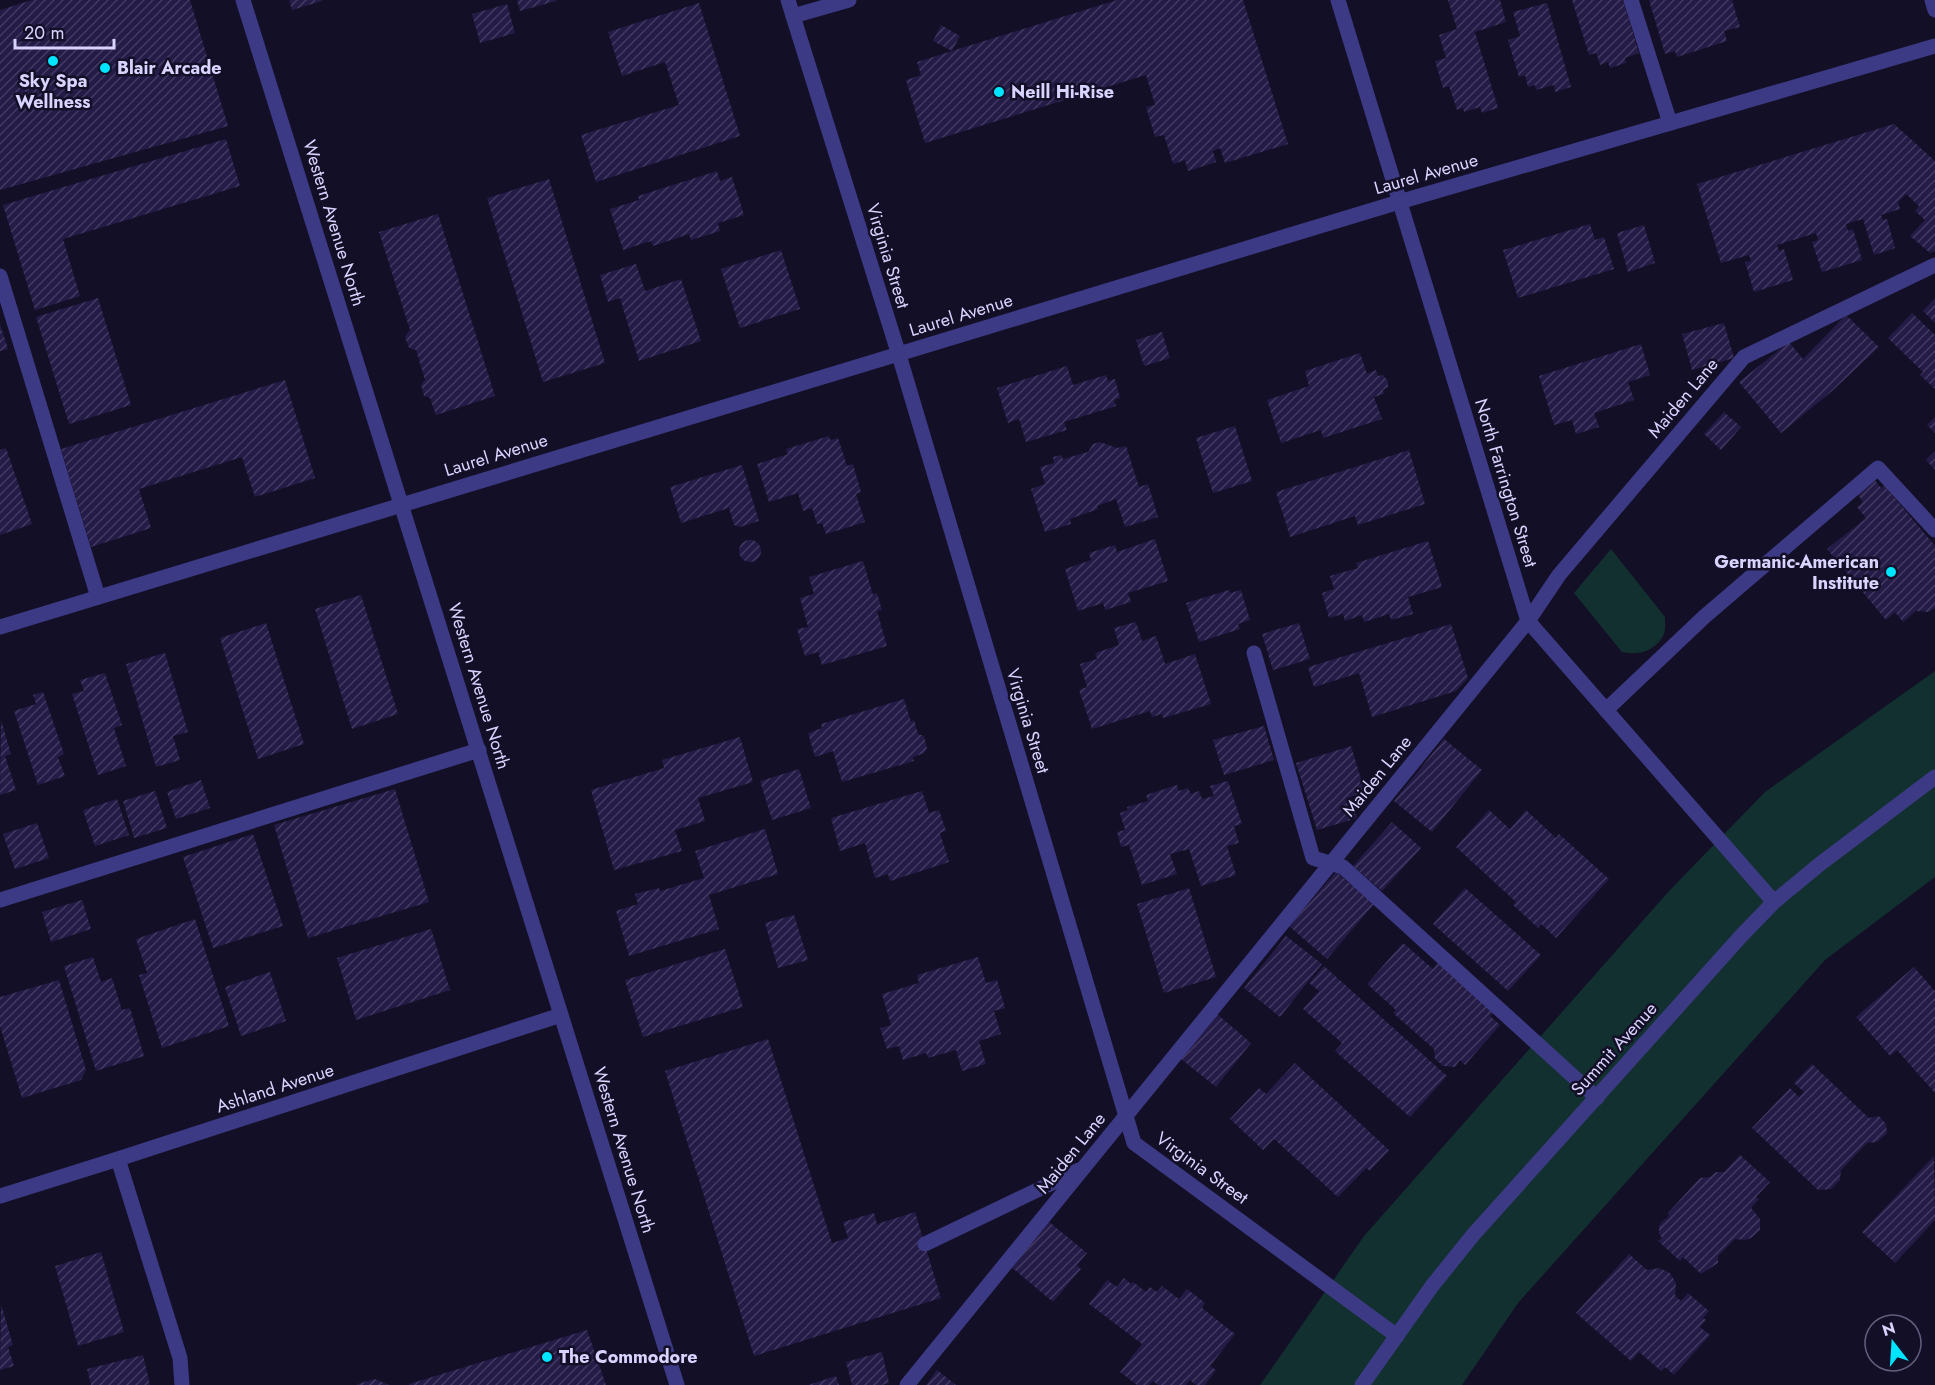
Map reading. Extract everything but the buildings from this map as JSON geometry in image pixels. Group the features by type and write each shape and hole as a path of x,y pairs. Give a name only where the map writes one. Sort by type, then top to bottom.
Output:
{"street":[{"name":"Western Avenue North","path":"243,0 677,1385"},
{"name":"Virginia Street","path":"788,0 898,355 1134,1143 1397,1336"},
{"path":"793,16 849,0"},
{"name":"North Farrington Street","path":"1338,0 1528,621 1774,902"},
{"path":"1631,0 1670,123"},
{"path":"1932,0 1935,10"},
{"name":"Laurel Avenue","path":"0,627 1399,202 1935,46"},
{"name":"Maiden Lane","path":"907,1385 1528,621 1559,575 1744,357 1935,265"},
{"path":"1,283 98,597"},
{"path":"1606,710 1704,617 1878,468 1935,530"},
{"path":"1254,652 1313,858 1343,867 1597,1098"},
{"path":"0,900 479,750"},
{"name":"Summit Avenue","path":"1362,1385 1432,1286 1473,1234 1737,941 1774,902 1820,864 1935,777"},
{"name":"Ashland Avenue","path":"0,1196 561,1016"},
{"path":"118,1160 180,1358 182,1385"},
{"path":"925,1244 1084,1168"}],"green space":[{"path":"1611,549 1665,617 1665,629 1660,641 1651,649 1640,653 1622,652 1574,593"},
{"path":"1935,671 1935,877 1825,960 1518,1303 1462,1385 1260,1385 1364,1236 1669,891 1765,792"}],"place":[{"name":"Sky Spa Wellness","path":"53,61"},
{"name":"Blair Arcade","path":"105,68"},
{"name":"Neill Hi-Rise","path":"999,92"},
{"name":"Germanic-American Institute","path":"1891,572"},
{"name":"The Commodore","path":"547,1357"}]}
